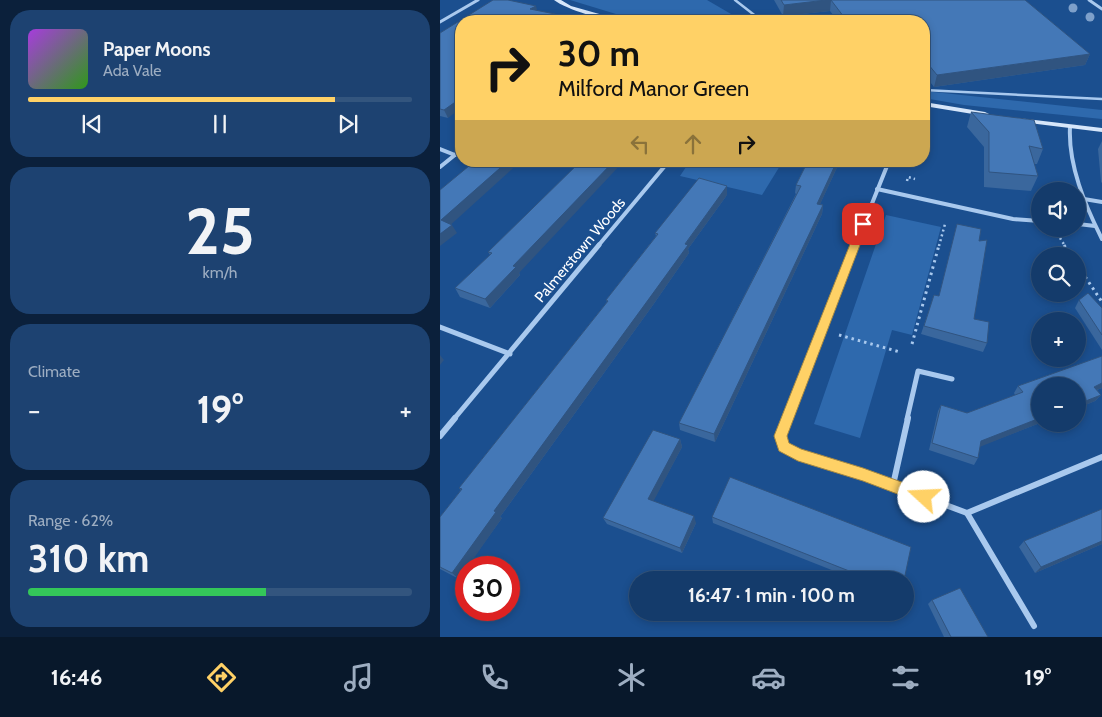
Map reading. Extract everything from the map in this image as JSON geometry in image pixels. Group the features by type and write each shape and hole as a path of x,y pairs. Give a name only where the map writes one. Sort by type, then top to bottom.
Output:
{"street":[{"path":"440,22 478,0"},
{"path":"557,0 569,6 600,15"},
{"path":"1089,0 1102,9"},
{"path":"930,105 997,116"},
{"path":"1015,119 1102,130"},
{"path":"1070,127 1068,138 1080,182"},
{"path":"440,150 455,155"},
{"path":"440,167 455,155"},
{"name":"Palmerstown Woods","path":"440,436 665,167"},
{"path":"886,167 780,436 784,447 798,455 893,485 967,513 1034,626"},
{"path":"877,189 1013,219 1031,220"},
{"path":"1086,199 1102,202"},
{"path":"1086,204 1102,239"},
{"path":"1086,225 1095,226"},
{"path":"440,327 510,354"},
{"path":"893,485 918,370 952,379"},
{"path":"967,513 1102,457"}],"lane":[{"path":"735,0 754,15"},
{"path":"930,90 1102,99"}],"path":[{"path":"912,344 945,224"},
{"path":"1060,238 1066,247"},
{"path":"1086,278 1102,302"},
{"path":"839,335 900,352"}],"shaded area":[{"path":"570,0 707,0 733,15 619,15"},
{"path":"930,92 1102,110 1102,119 964,105 930,99"},
{"path":"686,167 779,167 762,195 680,176"},
{"path":"886,215 941,227 912,335 892,330 860,438 814,424"}],"building":[{"path":"493,0 508,0 536,6 530,9 560,15 469,15"},
{"path":"781,0 826,0 784,5"},
{"path":"831,0 1025,0 1090,54 937,75 930,66 930,15 842,15"},
{"path":"455,24 455,102 444,110 440,109 440,33"},
{"path":"971,112 1034,120 1043,149 1029,146 1038,176 989,172 989,132"},
{"path":"468,167 501,167 441,220 452,225 440,234 440,190"},
{"path":"575,167 608,167 513,266 516,267 485,299 455,288 492,253 488,252"},
{"path":"805,167 834,167 817,204 823,205 714,434 679,423 801,186 796,185"},
{"path":"699,178 727,186 685,244 688,245 494,511 496,512 464,556 455,556 455,569 452,573 440,567 440,517 462,489 459,488 608,301 606,300 658,234 655,233"},
{"path":"957,224 981,229 979,241 987,240 974,319 989,322 987,343 924,326 934,295 939,296"},
{"path":"1088,293 1102,308 1102,335 1080,302 1086,302 1086,295"},
{"path":"1102,356 1102,383 1094,387 1101,395 1086,401 1086,377 1043,377 1071,367 1086,367 1086,362"},
{"path":"1031,381 1031,422 981,441 978,458 932,443 941,405 967,413 1023,392 1018,386"},
{"path":"653,430 680,439 648,499 694,516 680,548 603,518"},
{"path":"730,477 911,547 906,571 849,571 712,517"},
{"path":"1102,509 1102,541 1041,567 1024,541"},
{"path":"960,588 988,637 951,637 932,600"}],"route":[{"path":"863,224 780,436 784,447 798,455 863,474 924,497"}]}
